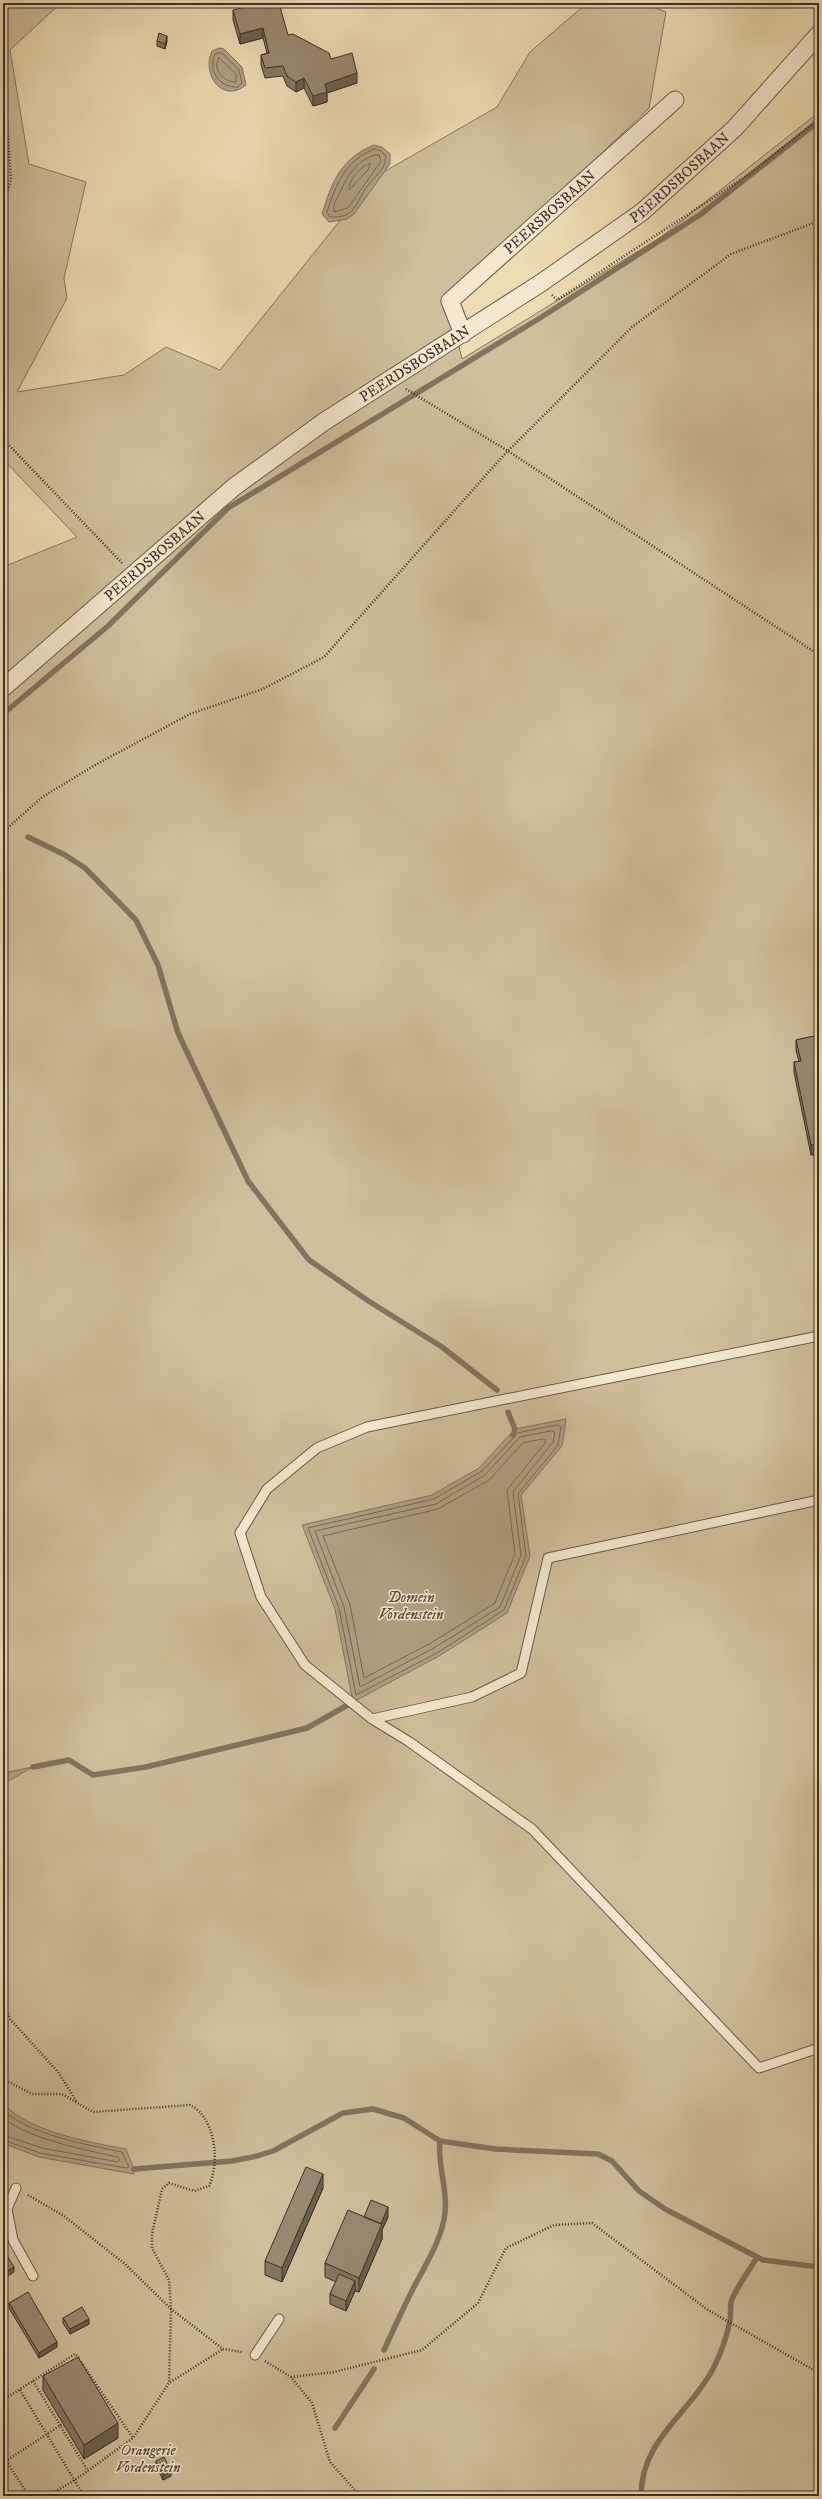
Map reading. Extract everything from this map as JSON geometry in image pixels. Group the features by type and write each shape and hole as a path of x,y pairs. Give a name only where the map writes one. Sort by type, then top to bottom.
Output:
{"street":[{"name":"PEERDSBOSBAAN","path":"3,688 132,574 234,487 325,421 541,283 642,212 735,128 819,34"},
{"name":"PEERSBOSBAAN","path":"463,334 450,301 675,100"}],"lane":[{"path":"819,1336 367,1427 317,1448 267,1489 240,1533 261,1597 304,1665 372,1719 408,1741 532,1829 759,2068 819,2048"},
{"path":"372,1719 472,1697 521,1673 548,1558 819,1500"},
{"path":"16,2188 7,2209 13,2240 33,2276"},
{"path":"255,2355 279,2319"}],"path":[{"path":"3,61 11,180 3,206"},
{"path":"541,283 557,300 748,175 819,119"},
{"path":"3,832 40,798 95,765 190,714 263,689 324,657 508,451 639,322 731,254 819,222"},
{"path":"390,380 508,451 819,655"},
{"path":"3,439 132,574"},
{"path":"3,1999 10,2019 58,2072 78,2104"},
{"path":"3,2079 32,2094 62,2094 93,2112 190,2105 199,2110 206,2123 215,2152 214,2174 209,2186 194,2191 169,2183 162,2188 152,2234 152,2248 169,2280 171,2309 169,2383"},
{"path":"16,2188 64,2216 125,2264 171,2309 223,2349 169,2383 133,2438 75,2480 46,2496"},
{"path":"360,2496 330,2462 312,2403 291,2377 334,2372 422,2350 478,2303 506,2248 554,2225 592,2223 708,2310 819,2373"},
{"path":"3,2400 75,2354 133,2438"},
{"path":"33,2381 88,2471"},
{"path":"20,2390 84,2496"},
{"path":"4,2462 64,2424"},
{"path":"3,2456 4,2462 28,2496"},
{"path":"813,2496 819,2484"}],"green space":[{"name":"Domein Vordenstein","path":"3,3 61,3 10,50 29,164 86,182 64,278 67,298 17,392 124,375 166,347 220,370 375,177 497,107 530,52 587,3 643,3 666,12 649,108 448,300 462,359 661,237 819,112 819,2496 3,2496 3,567 77,537 3,459"}],"water":[{"path":"219,48 224,49 242,67 246,85 237,90 229,91 222,89 216,84 209,69 209,60 212,51"},
{"path":"374,145 382,147 390,154 390,164 354,214 347,219 329,222 322,214 339,173 353,157"},
{"path":"566,1419 562,1446 521,1495 530,1556 507,1613 439,1656 353,1702 335,1609 302,1525 432,1495 479,1468 515,1429"},
{"path":"33,1767 3,1784 3,1773"},
{"path":"3,2104 15,2114 44,2129 78,2139 126,2149 134,2169 134,2174 39,2157 5,2144"}],"building":[{"path":"261,3 279,3 288,35 293,34 329,53 331,59 352,53 357,73 325,84 327,92 313,96 304,78 296,82 287,76 283,66 265,68 261,55 269,53 263,28 240,34 233,10"},
{"path":"159,33 167,36 165,44 157,41"},
{"path":"819,1035 819,1144 811,1145 794,1062 801,1061 796,1040"},
{"path":"306,2167 323,2174 282,2268 265,2261"},
{"path":"371,2200 388,2207 381,2224 364,2217"},
{"path":"348,2210 382,2224 359,2278 325,2263"},
{"path":"3,2249 14,2267 3,2274"},
{"path":"339,2274 355,2281 346,2301 330,2294"},
{"path":"28,2292 57,2342 39,2353 9,2303"},
{"path":"82,2307 89,2319 70,2329 63,2318"},
{"path":"78,2357 118,2423 84,2445 43,2376"},
{"path":"164,2457 171,2471 163,2475 156,2461"}],"waterway":[{"path":"3,714 108,626 228,508 540,318 701,214 819,121"},
{"path":"28,837 65,855 85,868 136,920 158,965 178,1033 248,1181 309,1260 370,1302 442,1347 497,1390"},
{"path":"508,1412 515,1429 513,1435"},
{"path":"33,1767 69,1760 93,1775 146,1767 307,1728 353,1702"},
{"path":"134,2169 232,2161 257,2156 273,2151 343,2113 373,2109 404,2118 440,2141 495,2149 598,2154 612,2161 639,2191 665,2209 763,2260 819,2267"},
{"path":"384,2350 441,2232 446,2204 439,2150 440,2141"},
{"path":"641,2496 643,2476 657,2443 692,2400 713,2369 727,2333 731,2302 739,2285 757,2257"},
{"path":"335,2428 374,2369"}],"park label":[{"name":"Orangerie Vordenstein","path":"148,2458"}]}
